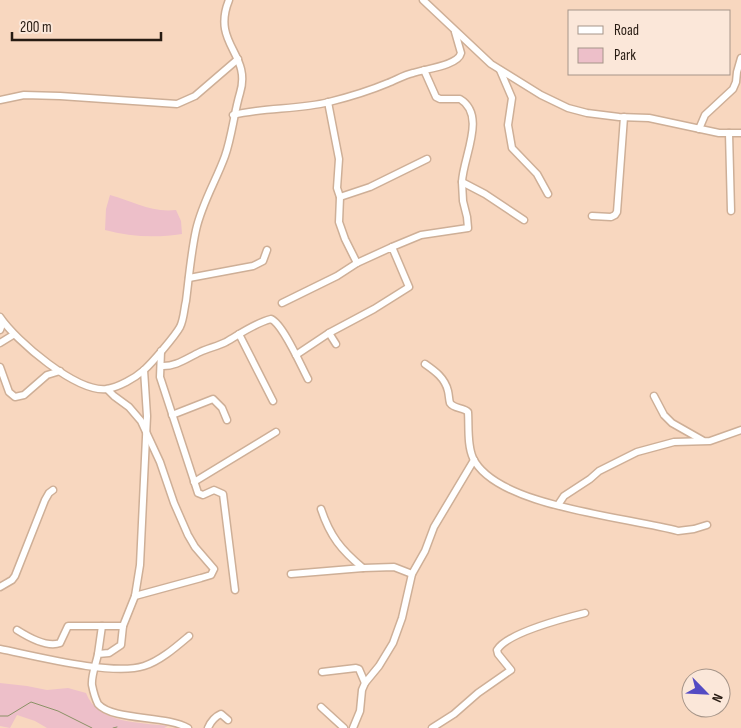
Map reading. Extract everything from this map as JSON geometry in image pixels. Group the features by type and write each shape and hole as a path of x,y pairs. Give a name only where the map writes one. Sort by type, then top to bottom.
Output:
{"street":[{"path":"2,320 13,335 33,352 82,385 95,389 108,389 121,384 144,370 181,326 200,211 226,154 242,87 243,73 228,42 223,24 229,0"},
{"path":"423,0 454,31 500,70 541,95 568,108 587,113 649,118 699,129 741,133"},
{"path":"234,115 251,111 328,102 457,60 461,53 454,31"},
{"path":"699,129 705,116 733,89 741,58"},
{"path":"0,100 24,95 178,104 195,96 238,60"},
{"path":"282,303 337,276 357,263 421,235 468,228 462,182 473,118 469,108 460,99 440,99 436,97 424,70"},
{"path":"500,70 512,98 508,125 512,148 537,174 548,194"},
{"path":"328,102 339,159 337,188 340,198 339,222 357,263"},
{"path":"592,216 611,217 617,212 624,117"},
{"path":"728,133 731,211"},
{"path":"340,198 370,187 427,159"},
{"path":"462,182 485,194 524,220"},
{"path":"296,355 329,333 374,309 409,287 392,247"},
{"path":"189,278 253,266 263,261 267,250"},
{"path":"0,330 2,320"},
{"path":"160,366 167,367 187,360 200,352 224,343 266,320 274,320 296,355 308,379"},
{"path":"329,333 336,344"},
{"path":"239,334 273,401"},
{"path":"0,343 13,335"},
{"path":"161,351 160,377 198,493 200,495 214,490 223,494 235,590"},
{"path":"424,364 444,382 449,395 449,402 468,412 470,448 474,460 482,472 500,485 540,501 567,508 678,531 707,525"},
{"path":"0,367 9,392 16,397 24,395 47,375 60,371"},
{"path":"98,654 109,653 120,647 123,626 135,596 140,565 146,431 144,370"},
{"path":"108,389 133,411 146,431 188,535 195,547 214,570 211,574 201,578 135,596"},
{"path":"654,396 664,415 669,420 702,440"},
{"path":"172,415 213,399 222,408 227,420"},
{"path":"558,505 561,499 571,490 618,460 656,446 720,438 741,430"},
{"path":"194,482 276,432"},
{"path":"353,728 360,710 362,690 365,683 379,666 393,643 402,618 412,574 425,551 434,527 474,460"},
{"path":"0,587 15,576 45,500 53,490"},
{"path":"321,509 333,538 363,568"},
{"path":"291,574 363,568 394,568 412,574"},
{"path":"432,728 454,714 478,693 511,670 498,654 497,650 503,643 548,623 585,613"},
{"path":"17,630 44,643 56,644 60,643 68,626 123,626"},
{"path":"102,626 92,685 98,703 108,711 168,721 182,724 188,728"},
{"path":"0,649 95,666 131,668 146,666 178,646 189,636"},
{"path":"322,672 356,668 365,683"},
{"path":"321,706 344,728"},
{"path":"208,728 216,716 221,714 228,720"}],"green space":[{"path":"110,195 158,210 176,210 181,221 182,234 144,236 105,230 106,209"},
{"path":"0,683 47,690 68,688 86,693 100,711 110,716 132,722 168,726 164,728 47,728 35,721 17,715 10,728 0,726"}],"waterway":[{"path":"0,716 8,716 31,702 58,711 92,728"},
{"path":"113,728 117,727"}]}
